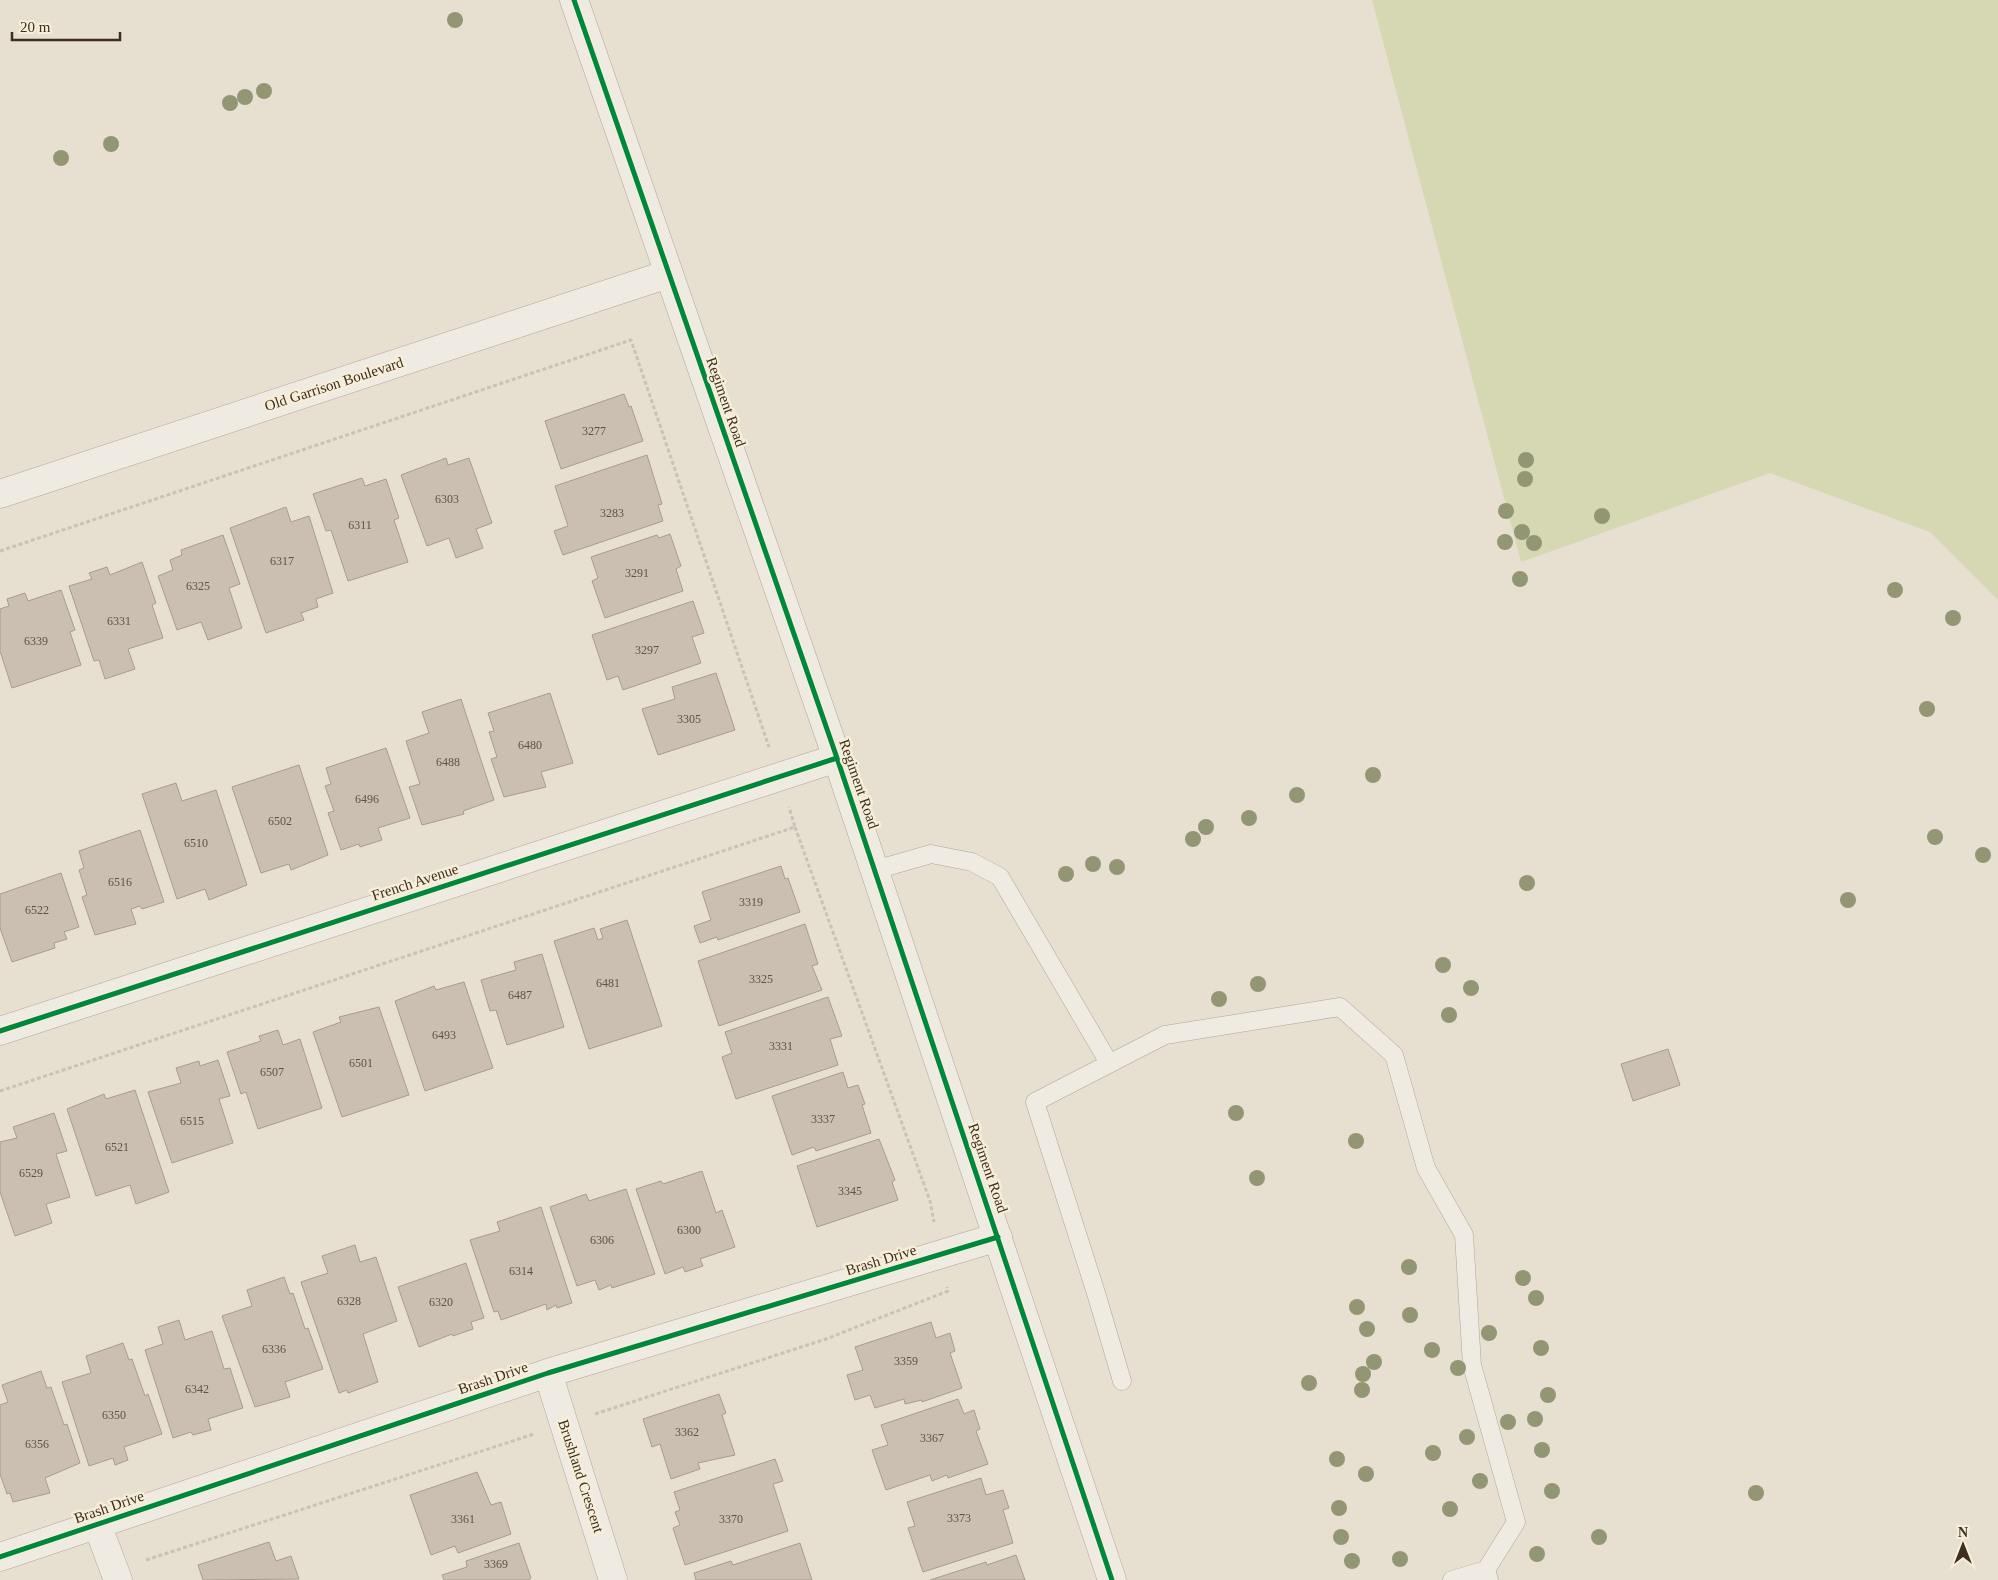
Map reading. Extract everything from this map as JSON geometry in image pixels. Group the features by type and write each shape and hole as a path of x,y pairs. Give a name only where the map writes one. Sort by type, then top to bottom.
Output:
{"street":[{"name":"Regiment Road","path":"574,0 837,758 1112,1580"},
{"name":"Old Garrison Boulevard","path":"0,494 668,274"},
{"name":"French Avenue","path":"0,1031 837,758"},
{"name":"Brash Drive","path":"0,1557 548,1373 998,1237"},
{"name":"Brushland Crescent","path":"548,1373 614,1580"},
{"path":"97,1524 118,1580"}],"lane":[{"path":"875,870 931,854 972,862 1000,877 1109,1062"},
{"path":"1122,1381 1035,1102 1109,1062 1165,1035 1340,1007 1394,1055 1426,1168 1464,1235 1472,1365 1516,1522 1488,1575 1452,1580"}],"path":[{"path":"0,551 631,340 716,584 771,752"},
{"path":"786,799 930,1201"},
{"path":"0,1091 795,827"}],"green space":[{"path":"1372,0 1998,0 1998,600 1930,532 1770,473 1521,562"}],"building":[{"path":"624,394 629,407 631,406 643,441 561,469 545,421"},
{"path":"647,455 662,504 658,505 663,521 563,555 554,531 568,526 555,486"},
{"path":"446,458 448,465 469,458 492,523 476,529 483,548 456,558 449,538 427,546 401,475"},
{"path":"362,478 365,486 386,479 399,518 394,520 408,562 348,581 331,530 326,531 313,494"},
{"path":"286,507 291,522 309,516 333,593 316,599 318,607 301,613 304,620 266,633 230,528"},
{"path":"670,534 681,566 676,569 683,591 605,618 592,581 598,578 591,557 657,535 659,538"},
{"path":"223,535 240,584 229,588 242,628 208,640 201,622 177,630 158,576 173,570 170,560 182,555 181,550"},
{"path":"142,562 156,603 152,605 163,638 128,649 135,669 105,679 99,660 94,661 69,586 92,579 89,573 107,567 110,575"},
{"path":"61,590 75,630 70,632 81,665 12,688 0,651 0,609 9,606 7,599 25,593 28,601"},
{"path":"693,601 704,633 692,637 701,663 623,690 618,676 607,680 592,635"},
{"path":"716,673 735,730 658,755 642,709 675,699 672,687"},
{"path":"550,693 573,763 541,772 546,787 504,797 491,759 497,757 489,732 494,731 488,713"},
{"path":"461,699 494,800 463,811 464,814 422,825 409,787 420,784 406,741 429,733 422,712"},
{"path":"386,748 410,818 378,828 382,840 360,847 359,844 341,850 328,813 334,811 325,786 331,784 326,768"},
{"path":"299,765 328,855 291,870 289,864 261,873 232,787"},
{"path":"176,783 182,801 216,790 247,885 209,900 205,889 177,899 142,794"},
{"path":"140,830 164,902 142,909 140,906 131,909 136,924 95,935 82,897 87,895 79,870 84,868 79,851"},
{"path":"781,866 785,879 788,878 800,912 718,940 717,937 700,943 694,926 711,920 702,892"},
{"path":"61,873 79,927 64,932 67,939 54,943 55,948 12,962 0,928 0,894"},
{"path":"627,920 662,1026 589,1049 554,941 594,928 598,940 603,938 600,929"},
{"path":"805,924 818,964 812,966 822,990 719,1026 698,961"},
{"path":"542,954 564,1027 507,1045 496,1010 490,1011 481,980 516,970 514,962"},
{"path":"464,982 493,1068 425,1091 395,1001 434,986 436,990"},
{"path":"828,997 842,1036 830,1039 838,1065 736,1099 722,1057 732,1053 725,1032"},
{"path":"379,1007 409,1095 342,1117 313,1032 341,1022 339,1017"},
{"path":"278,1030 283,1045 300,1039 322,1108 258,1129 246,1092 241,1094 227,1052 261,1041 259,1036"},
{"path":"1668,1049 1680,1085 1633,1101 1621,1064"},
{"path":"218,1060 230,1096 219,1099 233,1143 172,1163 148,1092 181,1083 176,1068 199,1061 200,1066"},
{"path":"843,1072 848,1088 858,1085 865,1104 862,1105 871,1133 816,1151 814,1147 792,1155 772,1096"},
{"path":"135,1090 169,1192 136,1204 130,1185 96,1196 67,1109 104,1094 106,1099"},
{"path":"54,1113 67,1151 56,1154 70,1197 46,1204 52,1223 15,1236 0,1192 0,1142 17,1138 13,1127"},
{"path":"879,1139 895,1180 892,1182 898,1200 817,1227 797,1166"},
{"path":"702,1171 716,1213 722,1210 735,1247 700,1259 703,1266 685,1272 683,1267 665,1274 636,1189 661,1181 663,1184"},
{"path":"626,1189 655,1274 612,1288 611,1285 599,1290 595,1280 577,1286 550,1207 586,1194 589,1201"},
{"path":"541,1207 572,1303 557,1308 556,1305 547,1310 546,1304 501,1320 498,1311 494,1312 470,1240 500,1231 497,1222"},
{"path":"355,1245 360,1262 376,1257 397,1321 363,1334 378,1382 348,1393 347,1390 339,1393 301,1282 328,1273 322,1256"},
{"path":"466,1263 484,1318 471,1322 473,1329 453,1336 452,1334 419,1347 398,1287"},
{"path":"284,1277 290,1294 293,1293 305,1329 308,1328 323,1369 285,1382 290,1397 255,1407 222,1316 252,1306 247,1290"},
{"path":"179,1320 185,1340 212,1331 224,1369 230,1368 243,1408 208,1419 211,1430 193,1435 191,1432 173,1438 145,1350 163,1344 158,1327"},
{"path":"931,1322 936,1338 950,1333 955,1351 950,1353 962,1388 922,1402 922,1400 905,1404 904,1399 875,1408 870,1395 855,1400 847,1375 863,1370 855,1347"},
{"path":"123,1343 129,1360 132,1359 145,1396 148,1394 162,1434 124,1447 128,1460 115,1465 113,1458 89,1466 62,1382 91,1373 86,1356"},
{"path":"41,1371 47,1388 51,1387 64,1425 67,1424 80,1463 45,1478 50,1493 13,1502 10,1493 7,1494 0,1474 0,1405 8,1402 2,1385"},
{"path":"719,1394 726,1413 722,1415 735,1455 698,1463 700,1469 671,1479 660,1444 652,1447 643,1419"},
{"path":"958,1399 964,1414 974,1410 980,1429 976,1431 988,1464 948,1478 947,1475 932,1481 930,1475 886,1490 872,1450 888,1445 881,1425"},
{"path":"775,1459 783,1481 773,1484 788,1531 685,1565 673,1528 680,1525 675,1512 680,1510 674,1492"},
{"path":"477,1472 491,1505 501,1502 511,1534 458,1553 455,1546 431,1555 410,1495"},
{"path":"981,1478 986,1495 1003,1490 1009,1508 1003,1510 1013,1543 923,1572 908,1528 915,1526 907,1502"},
{"path":"269,1542 276,1561 291,1556 299,1579 203,1580 198,1565"},
{"path":"519,1543 531,1578 529,1580 444,1580 442,1575 467,1567 466,1561"},
{"path":"800,1543 812,1580 696,1580 694,1573 731,1561 733,1565"},
{"path":"1016,1555 1025,1580 930,1580 986,1562 987,1565"}],"cycle path":[{"path":"574,0 837,758 1112,1580"},
{"path":"0,1031 837,758"},
{"path":"0,1557 548,1373 998,1237"}]}
